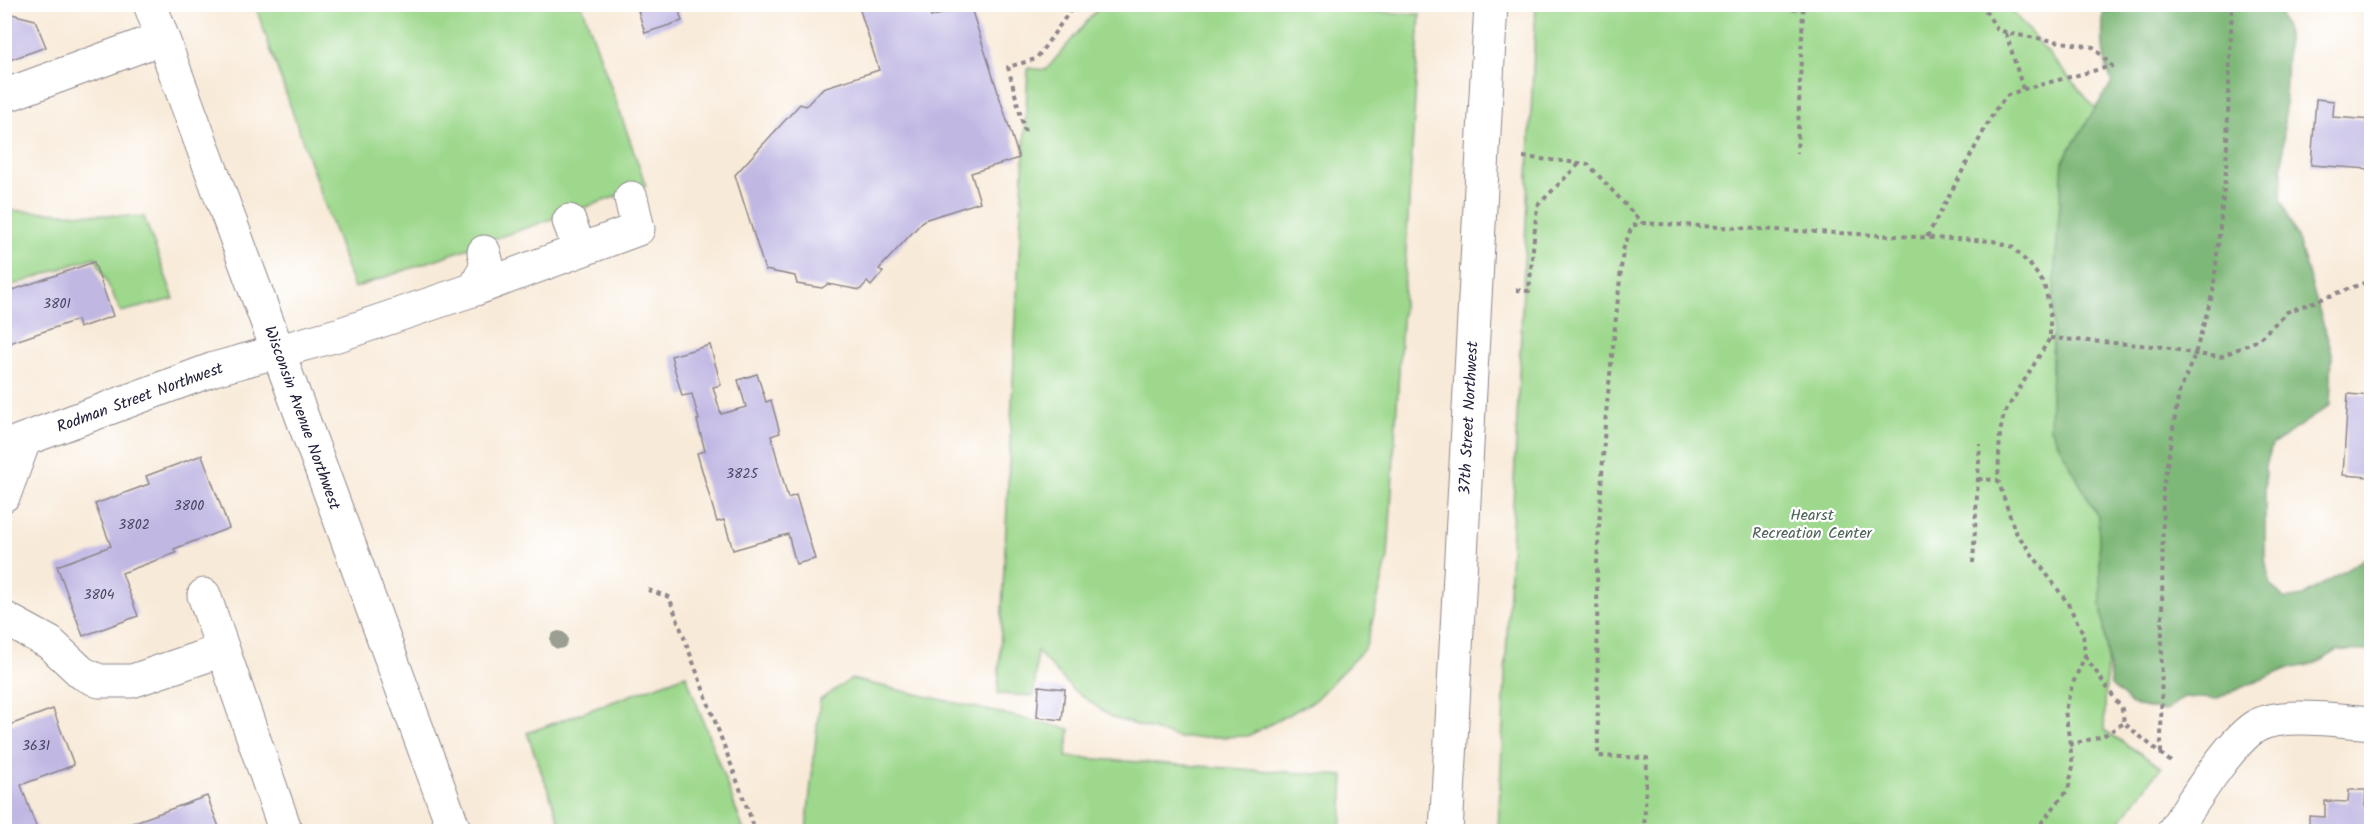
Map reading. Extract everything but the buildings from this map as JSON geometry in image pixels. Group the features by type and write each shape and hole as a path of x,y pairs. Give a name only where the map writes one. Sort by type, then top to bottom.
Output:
{"street":[{"name":"Wisconsin Avenue Northwest","path":"150,4 455,831"},
{"name":"37th Street Northwest","path":"1446,831 1491,4"},
{"path":"4,96 162,38"},
{"name":"Rodman Street Northwest","path":"14,444 214,369 341,334 475,289 575,236 638,229 631,198"},
{"path":"475,289 487,264 484,252"},
{"path":"4,495 14,444"},
{"path":"204,595 286,831"},
{"path":"4,618 50,643 82,673 99,681 132,681 223,650"},
{"path":"2173,831 2240,737 2259,725 2293,719 2372,723"}],"path":[{"path":"1025,132 1008,67 1036,59 1070,11 1080,4"},
{"path":"1702,4 1803,10 1797,153"},
{"path":"1928,237 1995,110 2008,96 2024,89 2112,66 2093,47 1997,29 1981,4"},
{"path":"2161,753 2163,488 2179,393 2195,354 2213,292 2226,170 2232,4"},
{"path":"2006,32 2024,89"},
{"path":"1523,157 1588,164 1642,223"},
{"path":"1516,290 1529,291 1537,206 1580,163"},
{"path":"1644,831 1647,758 1598,756 1597,563 1605,423 1623,250 1632,226 1642,223 1993,240 2012,247 2032,267 2044,284 2050,310 2050,338 2004,414 2000,432 1998,480 2015,531 2067,602 2083,633 2085,656 2073,683 2065,710 2073,766 2068,790 2034,831"},
{"path":"2050,338 2164,347 2220,357 2258,340 2287,312 2372,280"},
{"path":"1973,563 1980,444"},
{"path":"1978,479 1998,480"},
{"path":"648,590 669,597 756,831"},
{"path":"2085,656 2122,709 2124,723 2171,762"},
{"path":"2069,745 2103,736 2124,723"}],"green space":[{"path":"1372,4 1373,12 1420,14 1388,557 1366,647 1314,701 1248,736 1180,738 1113,718 1072,689 1037,651 1034,696 998,694 1028,68 1046,70 1101,5"},
{"path":"255,5 582,5 646,186 354,288"},
{"name":"Hearst Recreation Center","path":"1536,5 2007,5 2130,149 2104,730 2161,767 2113,831 1498,832"},
{"path":"2104,5 2277,5 2287,34 2281,199 2299,243 2332,353 2330,405 2272,445 2265,465 2265,559 2271,585 2285,599 2303,596 2371,553 2371,651 2338,650 2316,664 2286,669 2215,699 2184,697 2165,711 2132,705 2111,686 2101,604 2098,517 2050,428 2055,268 2063,160 2112,82 2108,72 2102,35"},
{"path":"4,210 144,217 174,299 121,312 95,257 5,288"},
{"path":"686,675 744,831 563,831 527,733"},
{"path":"851,679 1070,729 1066,757 1344,776 1341,831 806,831 820,700"}]}
